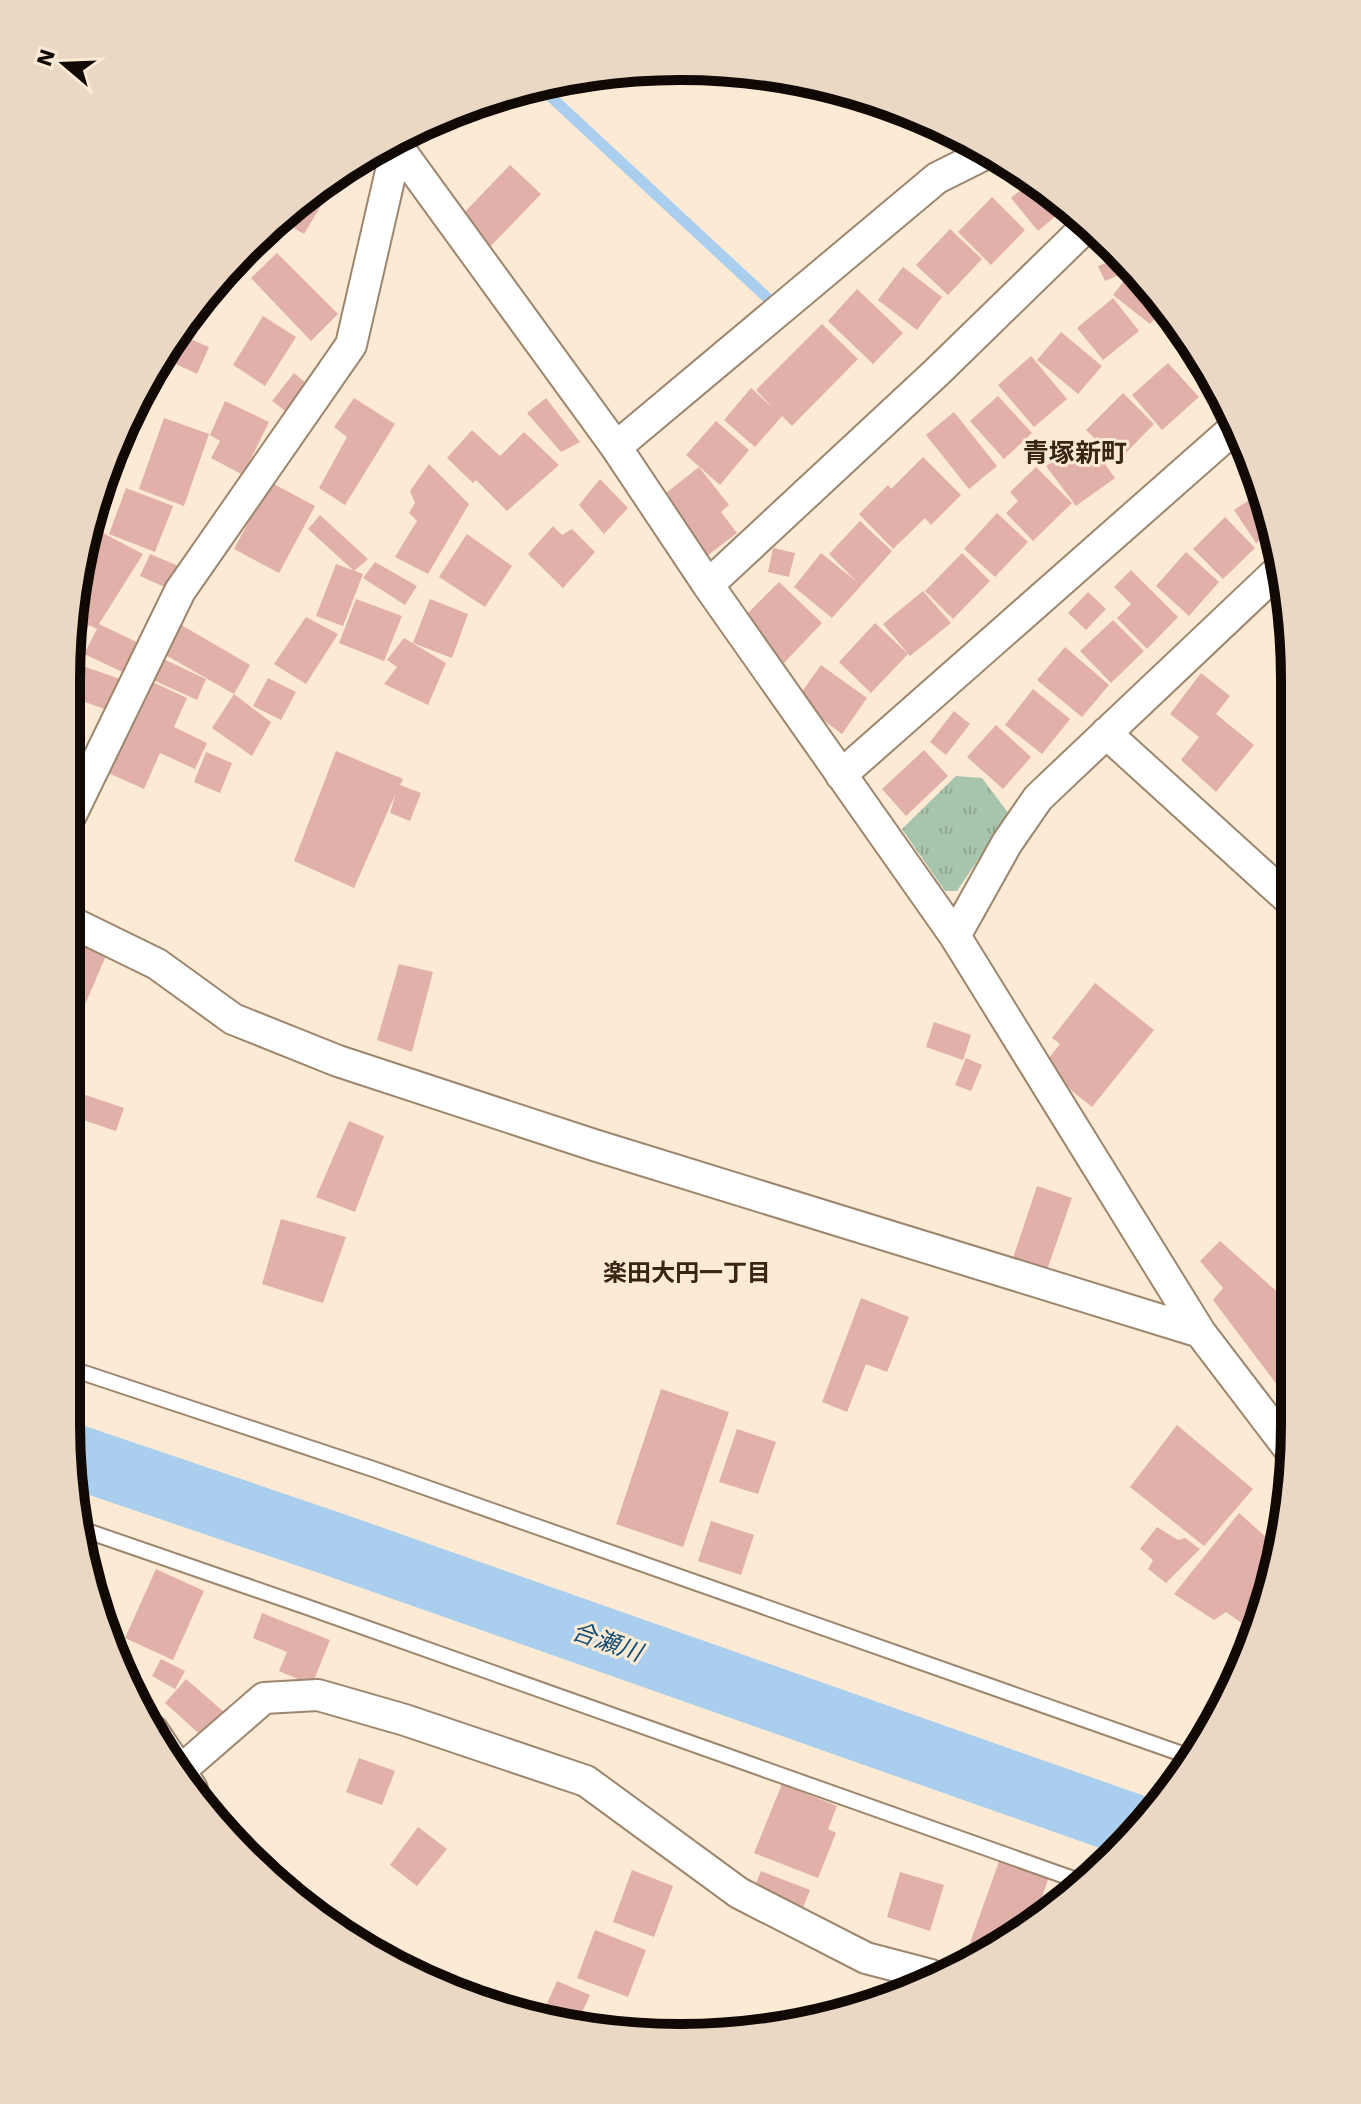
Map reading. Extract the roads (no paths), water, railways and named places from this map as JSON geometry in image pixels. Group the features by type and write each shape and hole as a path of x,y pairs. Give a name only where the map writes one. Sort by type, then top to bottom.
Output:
{"street":[{"path":"400,150 616,447 708,585 955,936 1200,1332 1281,1438"},
{"path":"80,796 180,591 351,345 391,154"},
{"path":"616,447 937,178 977,158"},
{"path":"708,585 936,373 1080,233"},
{"path":"841,775 1228,434"},
{"path":"955,936 1007,843 1038,798 1271,577"},
{"path":"1106,733 1281,892"},
{"path":"80,926 157,964 233,1019 338,1061 594,1145 1200,1332"},
{"path":"192,1773 264,1698 318,1695 405,1720 586,1781 739,1893 866,1958 922,1973"}],"lane":[{"path":"80,1372 376,1470 1182,1754"},
{"path":"90,1532 1072,1878"}],"waterway":[{"path":"549,95 775,305 780,301"},
{"name":"合瀬川","path":"81,1458 1127,1824"}],"district":[{"name":"青塚新町","path":"1075,453"},
{"name":"楽田大円一丁目","path":"687,1273"}]}
